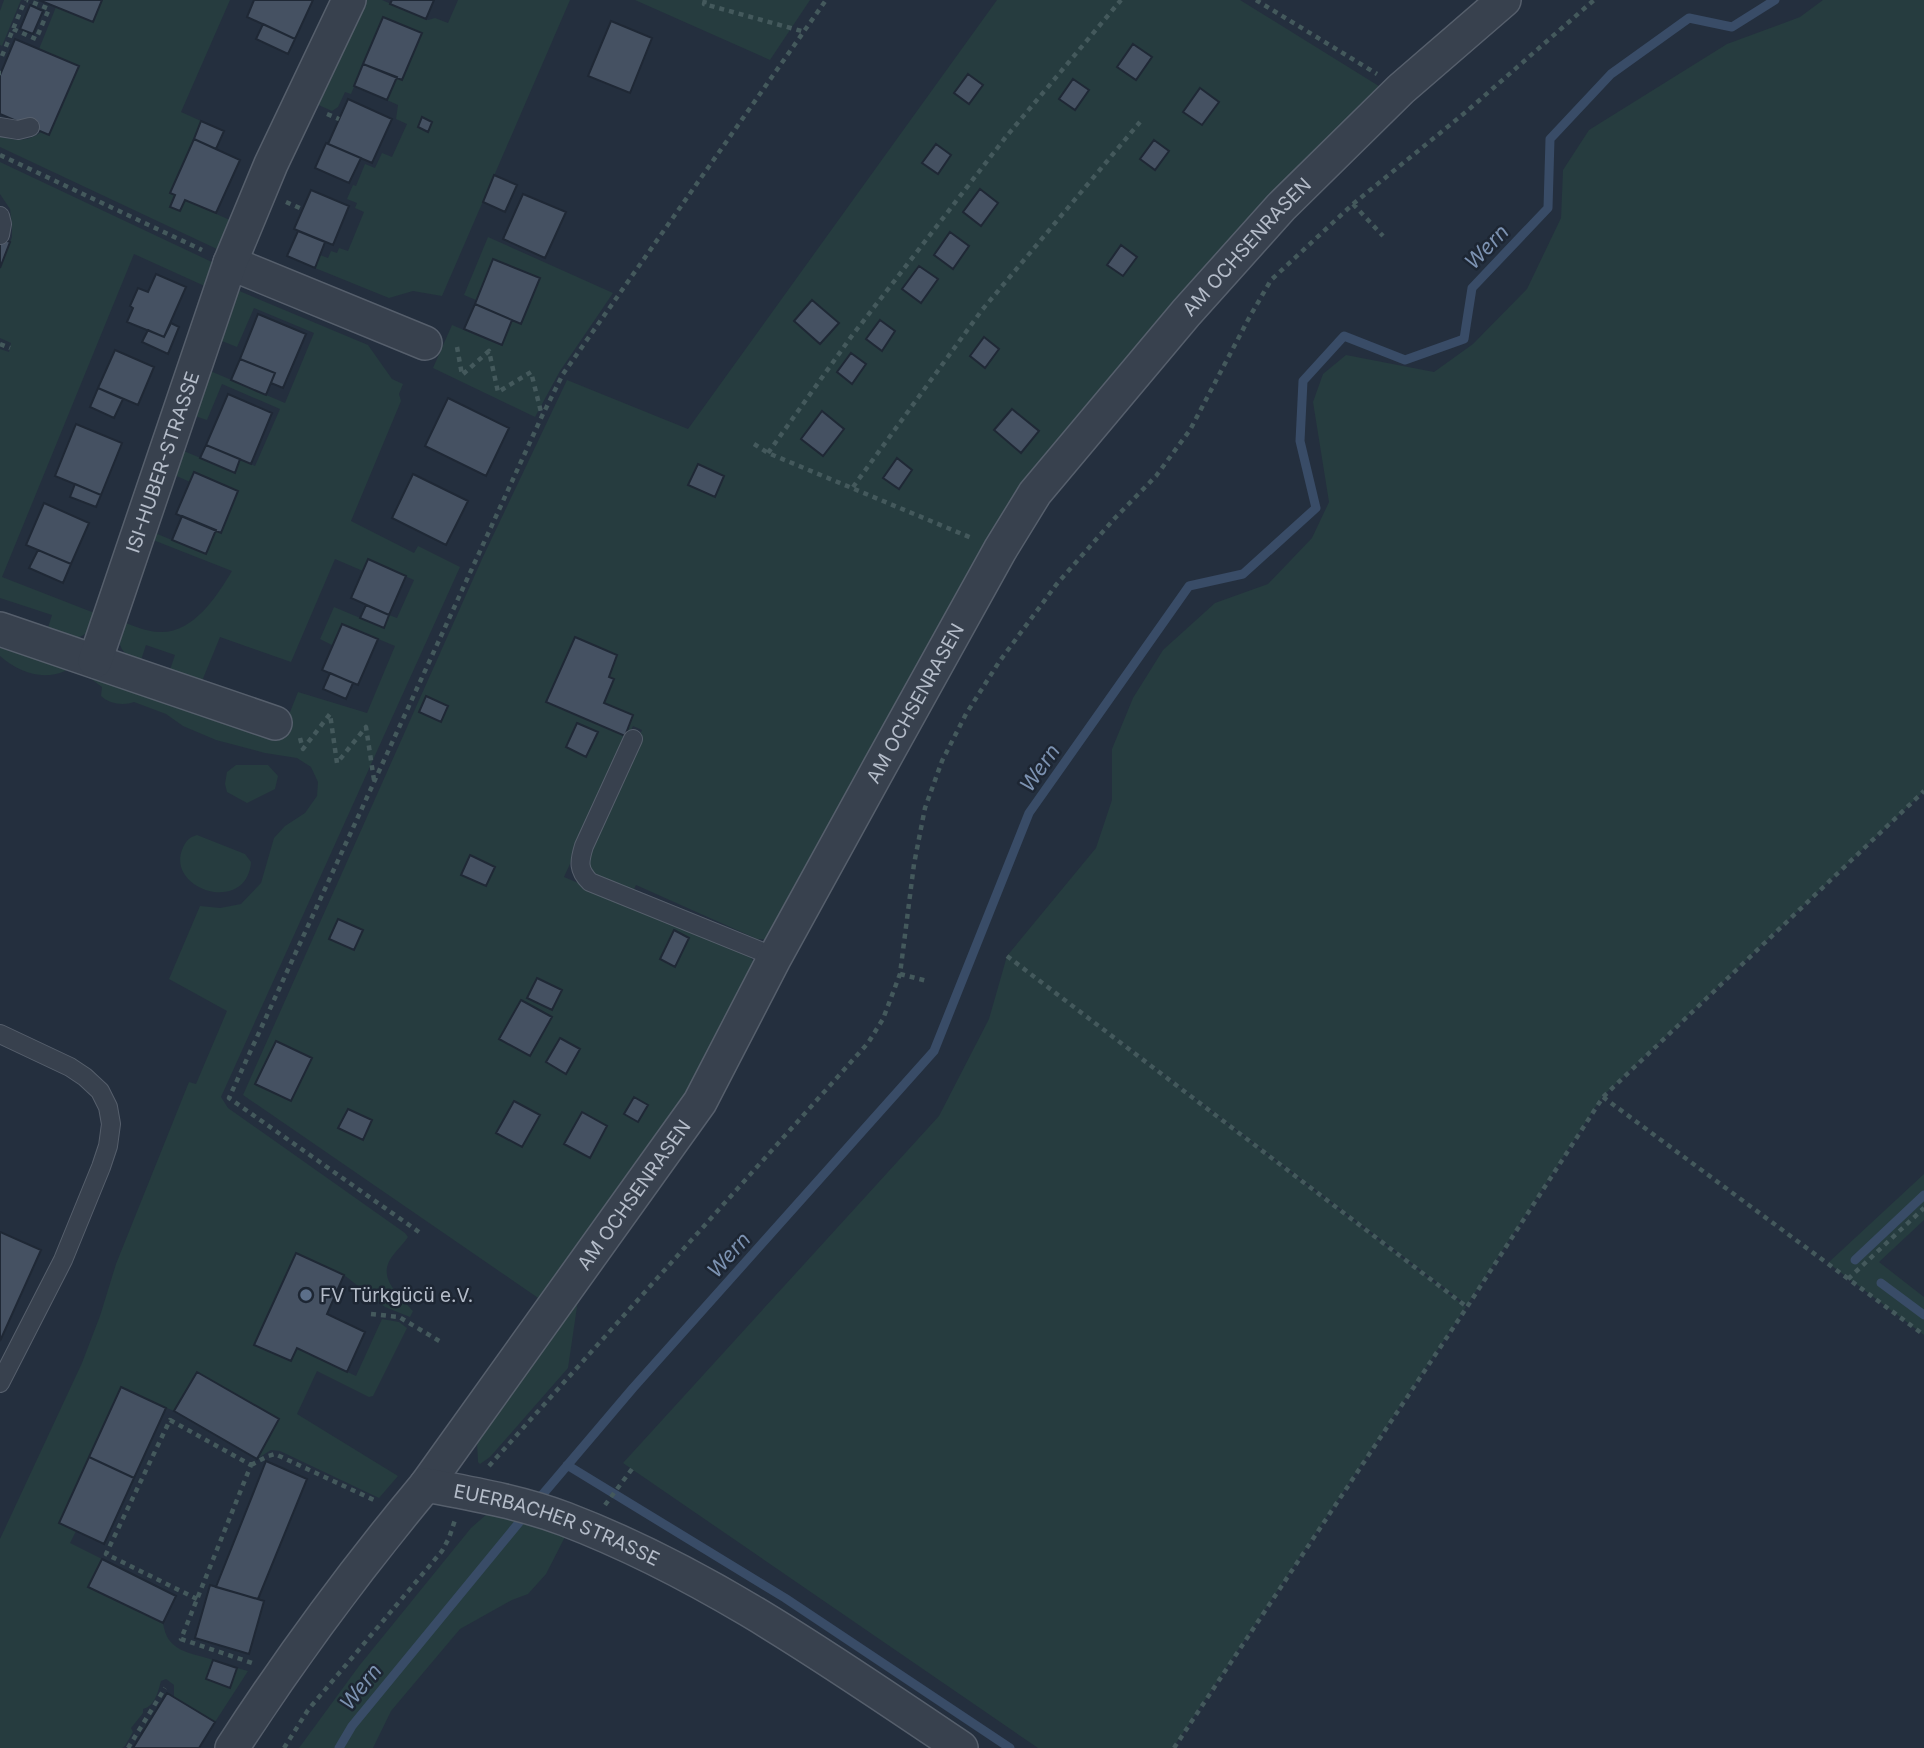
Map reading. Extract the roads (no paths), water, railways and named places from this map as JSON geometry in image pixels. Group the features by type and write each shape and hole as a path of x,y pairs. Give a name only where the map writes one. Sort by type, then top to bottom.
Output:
{"street":[{"name":"ISI-HUBER-STRASSE","path":"95,661 230,263 271,164 349,0"},
{"name":"AM OCHSENRASEN","path":"426,1485 699,1102 775,957 1000,550 1035,493 1186,313 1281,207 1401,89 1504,0"},
{"path":"230,263 425,343"},
{"path":"0,629 286,725"},
{"name":"EUERBACHER STRASSE","path":"232,1748 372,1550 426,1485 501,1500 564,1519 710,1586 769,1620 961,1748"}],"lane":[{"path":"0,127 18,130 30,127"},
{"path":"0,216 0,235"},
{"path":"633,739 584,846 580,859 583,875 590,882 775,957"},
{"path":"0,1034 70,1067 85,1077 100,1091 108,1107 110,1124 104,1156 63,1260 0,1383"}],"waterway":[{"name":"Wern","path":"537,1501 633,1388 934,1051 1029,813 1189,586 1243,574 1316,508 1300,441 1303,381 1344,336 1405,360 1464,339 1472,288 1548,208 1550,139 1611,74 1689,18 1732,27 1775,0"},
{"path":"1855,1260 1924,1195"},
{"path":"1881,1283 1924,1315"},
{"path":"567,1465 785,1598 1010,1748"},
{"name":"Wern","path":"339,1748 352,1726 526,1514"}],"place":[{"name":"FV Türkgücü e.V.","path":"306,1295"}]}
